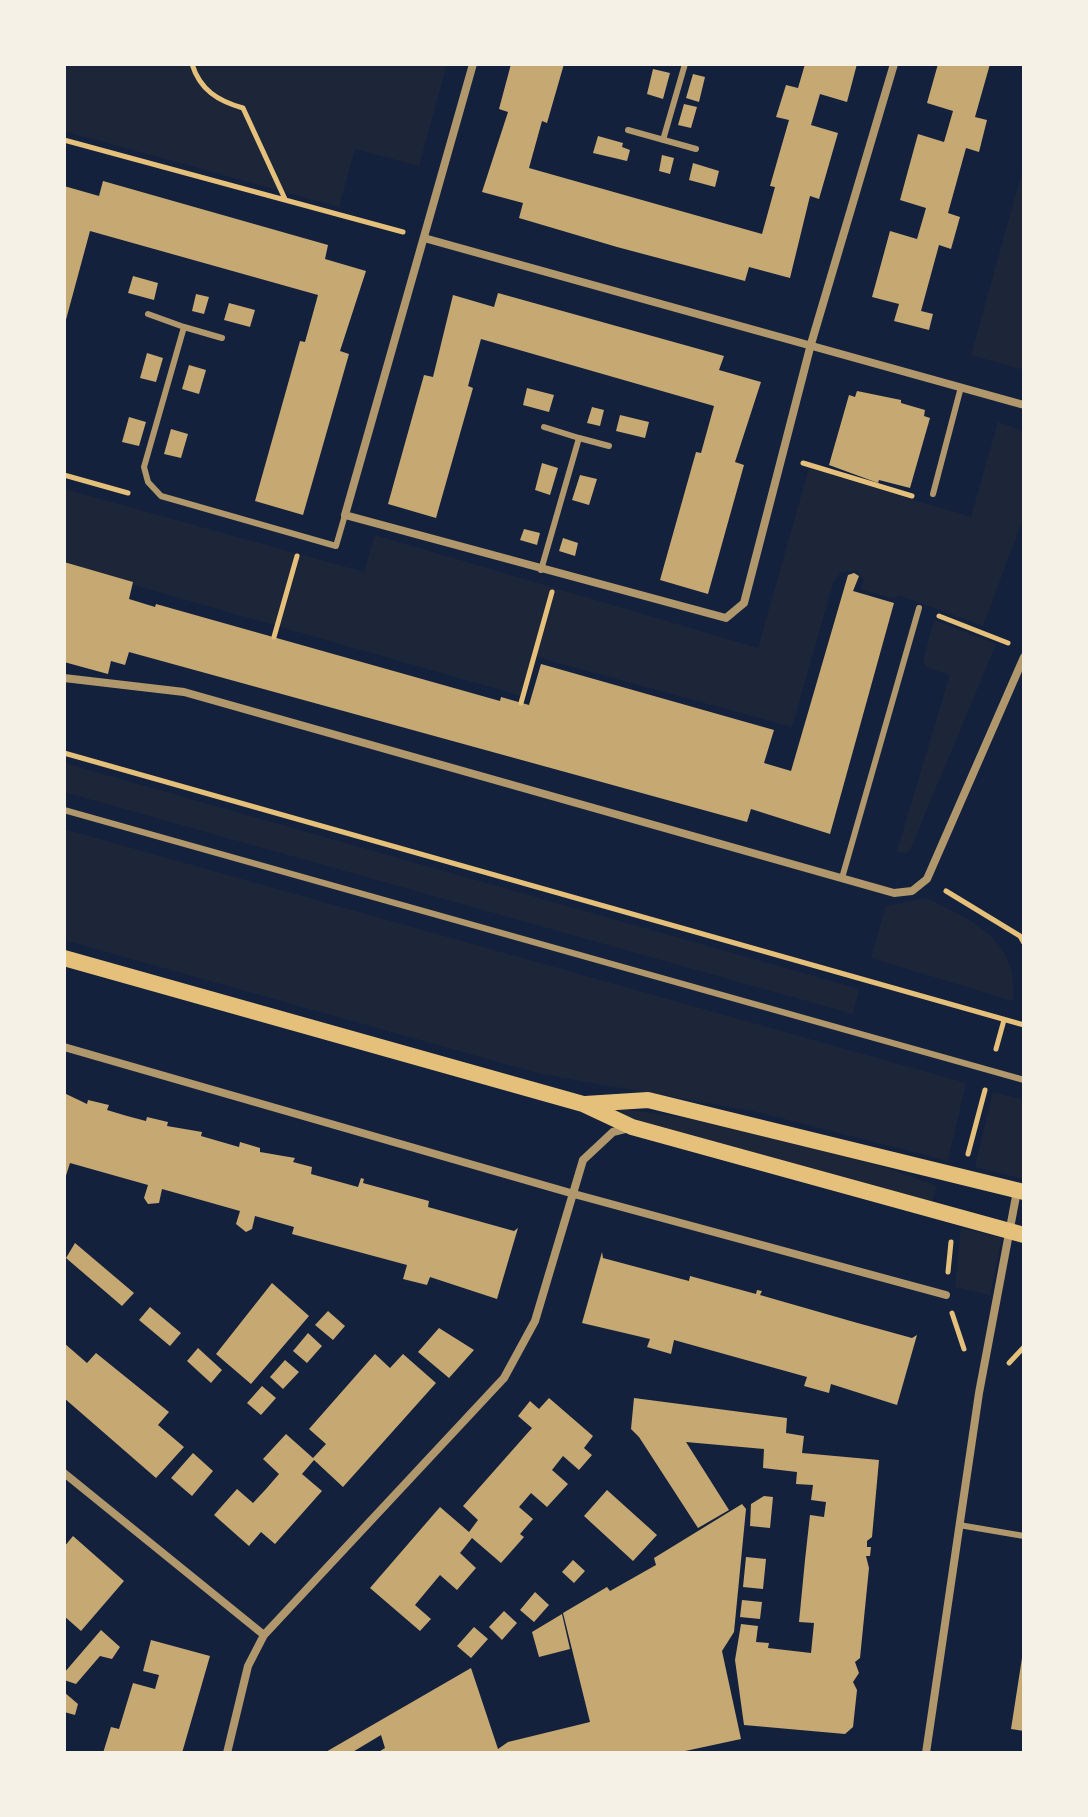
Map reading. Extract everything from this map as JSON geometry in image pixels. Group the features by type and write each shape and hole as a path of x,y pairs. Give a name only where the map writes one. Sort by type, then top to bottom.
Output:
{"main road":[{"path":"64,958 583,1104 632,1127 1017,1233"},
{"path":"583,1104 648,1100 1021,1191"}],"street":[{"path":"473,64 345,515 557,575 726,618 744,603 811,344 894,64"},
{"path":"424,238 1024,405"},
{"path":"64,678 184,692 894,893 912,891 927,879 1024,657"},
{"path":"64,1047 574,1194 946,1295"},
{"path":"227,1753 248,1666 264,1635 504,1378 535,1321 583,1160 591,1149 613,1132 632,1127"},
{"path":"926,1753 979,1393 1017,1233 1021,1191"},
{"path":"64,1473 264,1635"}],"lane":[{"path":"663,140 685,64"},
{"path":"628,130 696,149"},
{"path":"148,314 222,338"},
{"path":"184,327 144,467 148,482 161,496 336,546 345,515"},
{"path":"933,494 961,387"},
{"path":"544,427 609,446"},
{"path":"541,570 579,438"},
{"path":"842,878 919,608"},
{"path":"64,810 1024,1080"},
{"path":"959,1525 1024,1536"}],"path":[{"path":"192,64 207,91 222,102 243,108 286,200"},
{"path":"64,140 424,238"},
{"path":"783,457 918,497 933,494"},
{"path":"64,475 134,495 148,482"},
{"path":"274,637 304,536"},
{"path":"521,703 557,575"},
{"path":"919,608 1011,644"},
{"path":"64,753 1024,1025"},
{"path":"927,879 1020,936 1024,943"}],"shaded area":[{"path":"68,64 447,64 419,166 355,149 339,207 64,131 64,80"},
{"path":"1024,165 1024,370 971,355"},
{"path":"998,422 1024,431 1024,516 983,626 898,595 894,599 861,589 864,580 857,570 841,572 833,583 792,727 533,656 522,696 64,565 64,489 364,572 375,535 758,648 809,468 971,517"},
{"path":"934,620 996,644 910,850 905,853 897,851 950,675 926,667 923,661"},
{"path":"64,763 859,989 853,1014 64,792"},
{"path":"64,829 966,1083 948,1161 753,1111 541,1074 64,940"},
{"path":"927,898 976,925 1001,948 1009,962 1013,1001 871,958 886,906"},
{"path":"993,1092 1024,1100 1024,1179 975,1167"},
{"path":"620,1109 700,1121 780,1138 937,1186 932,1202 618,1115"},
{"path":"961,1228 1002,1238 990,1295 955,1287"}],"building":[{"path":"511,64 564,64 547,123 542,121 529,168 762,234 775,187 770,186 789,120 776,117 786,85 798,88 805,64 857,64 847,102 820,94 811,125 838,133 819,199 810,196 790,278 749,267 745,281 617,247 519,218 523,203 482,192 508,112 499,109"},
{"path":"938,64 990,64 975,117 987,120 979,152 966,148 948,213 960,217 951,249 939,245 921,311 933,314 929,330 894,321 899,304 872,297 890,231 917,239 926,208 900,200 918,134 944,142 953,111 927,103"},
{"path":"653,69 670,73 663,99 647,94"},
{"path":"693,74 705,77 699,102 686,98"},
{"path":"684,104 697,107 691,128 678,125"},
{"path":"598,136 623,143 622,147 630,150 627,161 593,153"},
{"path":"662,155 674,158 670,174 659,171"},
{"path":"693,163 719,171 715,187 689,180"},
{"path":"103,181 328,245 325,259 366,271 340,351 349,354 303,515 255,501 300,341 305,342 318,295 90,231 64,327 64,186 99,196"},
{"path":"133,276 158,283 154,300 128,293"},
{"path":"498,293 724,356 719,370 761,382 735,462 744,465 708,594 660,580 696,452 701,453 714,406 481,339 468,386 473,388 436,518 388,504 424,375 433,377 453,295 494,307"},
{"path":"196,294 209,297 204,314 192,311"},
{"path":"229,303 255,310 250,327 224,320"},
{"path":"147,353 163,358 156,382 140,378"},
{"path":"189,365 206,370 199,394 182,389"},
{"path":"527,388 554,395 549,412 523,405"},
{"path":"857,391 901,400 901,403 925,410 924,416 930,418 910,488 879,480 878,483 829,465 849,395 855,397"},
{"path":"592,407 604,410 600,426 587,423"},
{"path":"620,415 649,422 645,438 616,431"},
{"path":"129,417 146,422 139,446 122,442"},
{"path":"171,429 188,434 181,458 164,454"},
{"path":"542,463 558,468 550,495 535,490"},
{"path":"580,475 597,479 589,505 572,500"},
{"path":"524,529 540,533 537,545 520,540"},
{"path":"563,538 578,543 575,556 559,551"},
{"path":"64,562 133,582 129,599 500,701 501,697 529,705 541,664 774,730 764,763 791,771 848,575 854,573 859,576 853,591 894,603 830,834 751,809 747,822 129,652 125,665 111,661 108,674 64,662"},
{"path":"64,1093 87,1104 88,1100 109,1105 107,1110 127,1116 168,1122 167,1126 202,1132 201,1136 239,1147 240,1142 260,1148 260,1152 295,1158 293,1162 312,1167 311,1174 358,1187 361,1178 364,1179 363,1183 429,1201 428,1207 514,1231 518,1228 497,1299 430,1277 427,1285 403,1279 407,1265 292,1234 294,1227 255,1216 252,1229 246,1232 236,1224 240,1211 162,1189 159,1203 148,1204 144,1198 148,1185 70,1163 64,1182"},
{"path":"75,1243 134,1293 122,1306 66,1258"},
{"path":"602,1252 603,1258 689,1281 690,1276 756,1294 757,1290 762,1291 760,1295 854,1322 912,1338 917,1335 897,1405 831,1384 829,1393 804,1386 807,1377 674,1340 671,1354 647,1347 650,1339 582,1323"},
{"path":"272,1283 309,1316 251,1384 216,1354"},
{"path":"150,1307 181,1333 170,1346 139,1320"},
{"path":"328,1311 345,1326 333,1340 315,1325"},
{"path":"439,1328 474,1350 449,1378 418,1352"},
{"path":"308,1333 322,1346 307,1363 293,1351"},
{"path":"64,1343 87,1363 96,1353 169,1412 158,1425 184,1447 156,1478 64,1398"},
{"path":"198,1348 222,1370 211,1383 187,1361"},
{"path":"375,1354 390,1368 403,1354 436,1383 343,1487 314,1460 302,1474 322,1491 275,1544 261,1532 249,1546 214,1515 237,1489 253,1503 266,1489 279,1474 263,1459 286,1434 313,1458 326,1444 309,1429"},
{"path":"285,1360 299,1372 283,1389 270,1377"},
{"path":"262,1386 276,1398 261,1415 247,1403"},
{"path":"549,1398 593,1436 584,1448 592,1455 579,1470 563,1456 552,1470 568,1484 547,1507 531,1493 519,1507 533,1519 520,1534 524,1537 501,1563 472,1538 460,1553 476,1568 457,1590 440,1575 415,1605 431,1619 420,1631 370,1588 440,1507 469,1532 478,1520 463,1506 532,1428 518,1416 530,1401 539,1409"},
{"path":"634,1398 787,1418 786,1433 804,1436 802,1453 879,1460 872,1537 867,1541 867,1547 871,1547 870,1556 866,1556 869,1568 860,1658 855,1662 859,1673 853,1682 857,1690 853,1727 845,1734 744,1725 735,1660 741,1624 758,1626 756,1642 769,1643 768,1648 811,1653 814,1623 799,1622 805,1560 810,1515 824,1517 826,1502 811,1500 813,1485 796,1484 797,1472 763,1468 764,1449 686,1442 729,1510 698,1528 631,1429"},
{"path":"193,1453 213,1471 192,1496 171,1478"},
{"path":"607,1490 657,1535 633,1561 584,1516"},
{"path":"764,1496 773,1497 770,1528 750,1526 751,1504"},
{"path":"742,1504 746,1509 734,1632 722,1651 741,1739 676,1753 377,1753 385,1748 381,1735 351,1753 324,1753 471,1668 498,1749 508,1742 590,1722 563,1613 607,1587 610,1591 656,1565 654,1558"},
{"path":"73,1536 124,1581 81,1631 64,1616 64,1547"},
{"path":"746,1557 766,1559 763,1589 743,1587"},
{"path":"573,1560 585,1571 574,1583 562,1572"},
{"path":"535,1592 549,1605 534,1622 520,1610"},
{"path":"742,1600 762,1602 760,1619 740,1617"},
{"path":"504,1611 517,1623 502,1640 489,1627"},
{"path":"562,1614 570,1649 539,1657 532,1632"},
{"path":"474,1627 488,1639 471,1658 457,1646"},
{"path":"101,1630 120,1647 112,1659 100,1656 76,1684 64,1680 64,1673"},
{"path":"151,1640 210,1656 182,1753 103,1753 111,1727 119,1729 133,1683 155,1689 159,1675 143,1671"},
{"path":"1024,1658 1024,1731 1011,1729"},
{"path":"64,1692 78,1704 75,1715 64,1712"}]}
